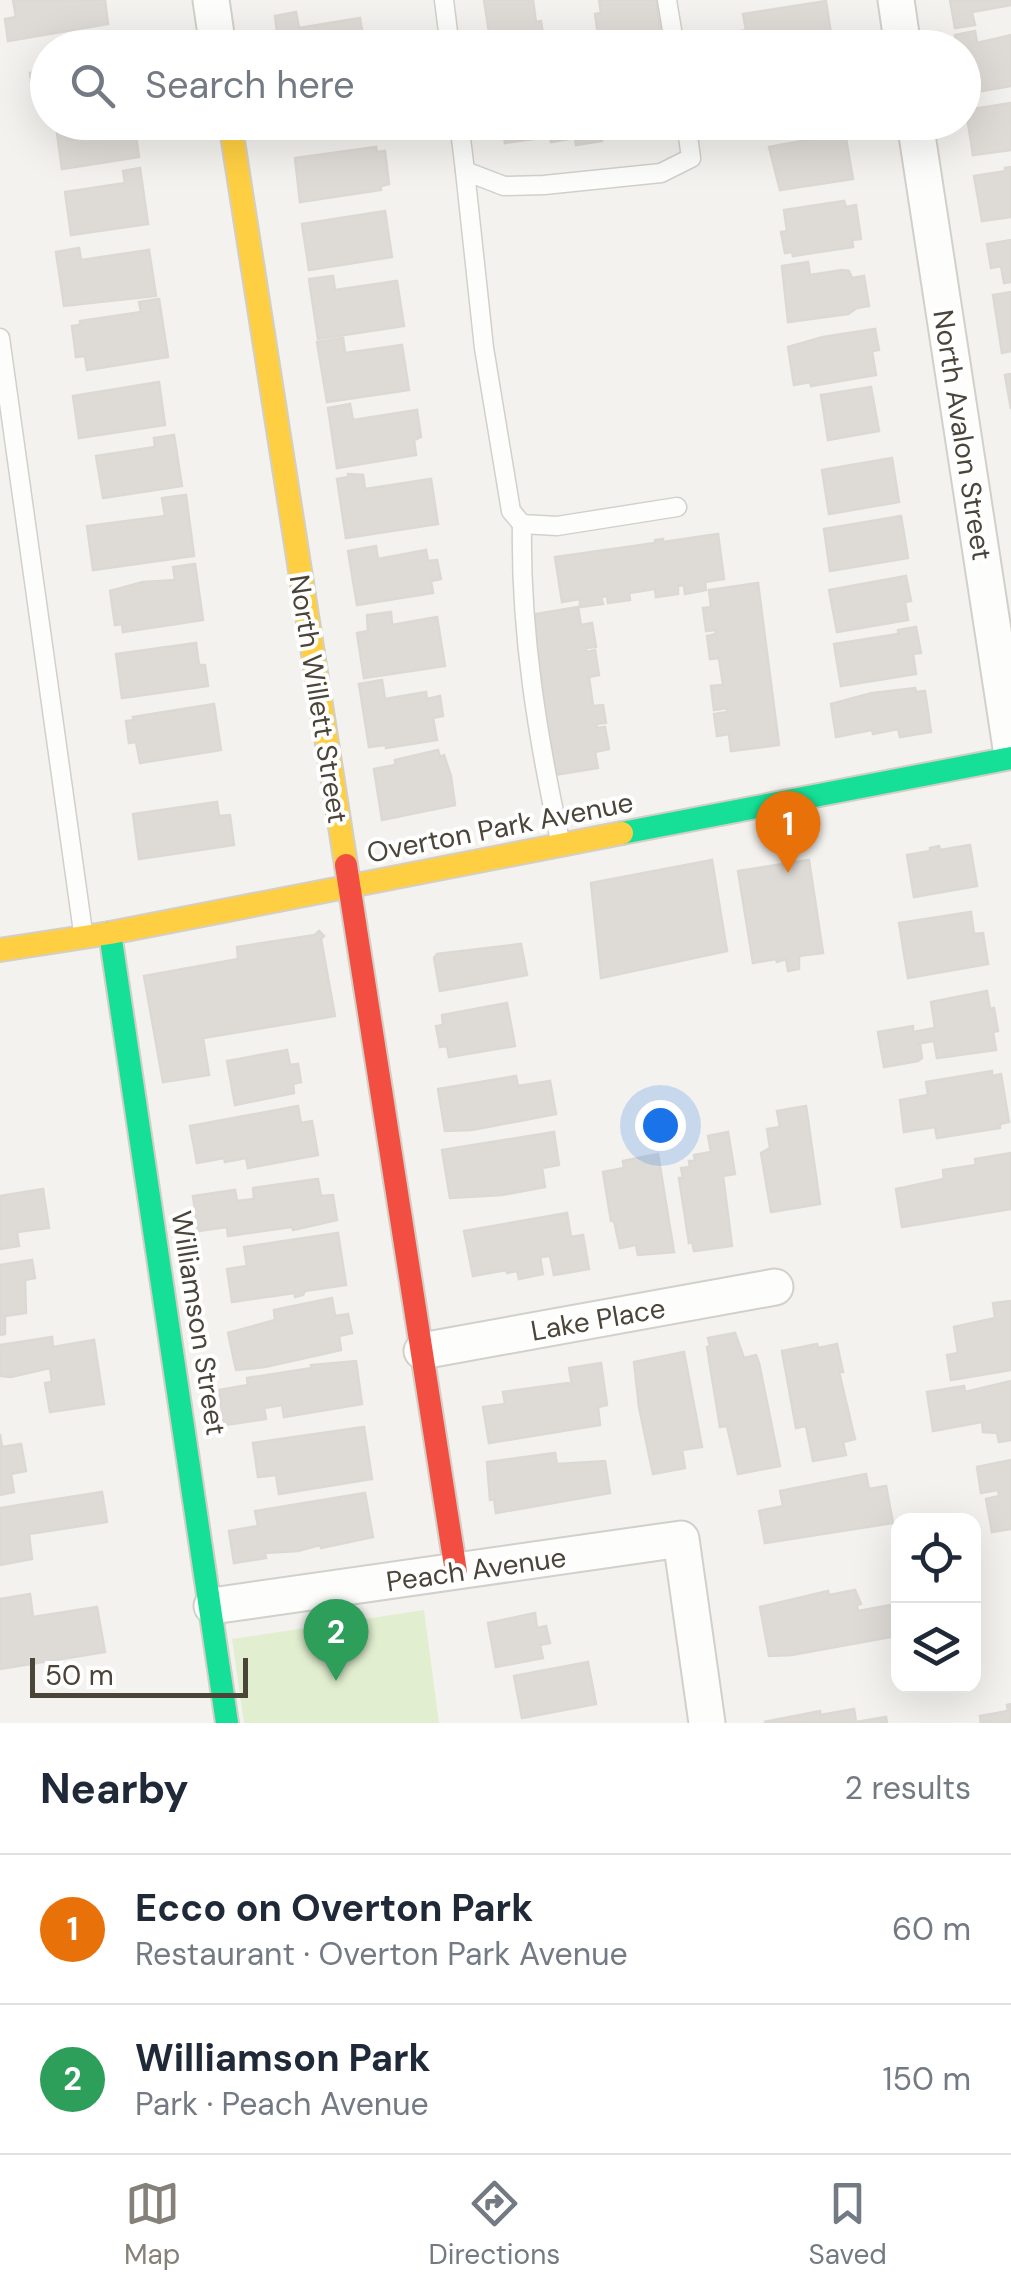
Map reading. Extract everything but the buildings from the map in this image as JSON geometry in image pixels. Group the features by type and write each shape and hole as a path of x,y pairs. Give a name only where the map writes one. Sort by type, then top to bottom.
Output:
{"street":[{"path":"211,0 215,30"},
{"path":"896,0 900,30"},
{"name":"North Willett Street","path":"233,140 456,1572"},
{"name":"North Avalon Street","path":"918,140 1011,748"},
{"name":"Overton Park Avenue","path":"0,950 348,887 1011,758"},
{"name":"Williamson Street","path":"110,932 227,1723"},
{"name":"Lake Place","path":"422,1351 775,1287"},
{"name":"Peach Avenue","path":"212,1606 681,1539 707,1723"}],"lane":[{"path":"444,0 448,30"},
{"path":"668,0 672,30"},
{"path":"461,140 484,348 511,511 522,524 524,619 547,780 562,845"},
{"path":"465,171 504,186 544,186 662,172 691,158 688,140"},
{"path":"0,338 84,937"},
{"path":"522,524 557,526 677,507"}],"green space":[{"path":"424,1610 439,1723 244,1723 232,1639"}],"traffic: fast":[{"path":"622,833 1011,758"},
{"path":"110,933 227,1723"}],"traffic: slow":[{"path":"233,140 346,865"},
{"path":"0,950 110,933 622,833"}],"traffic: jam":[{"path":"346,865 456,1572"}],"place":[{"name":"Ecco on Overton Park","path":"788,873"},
{"name":"Williamson Park","path":"336,1681"}]}
